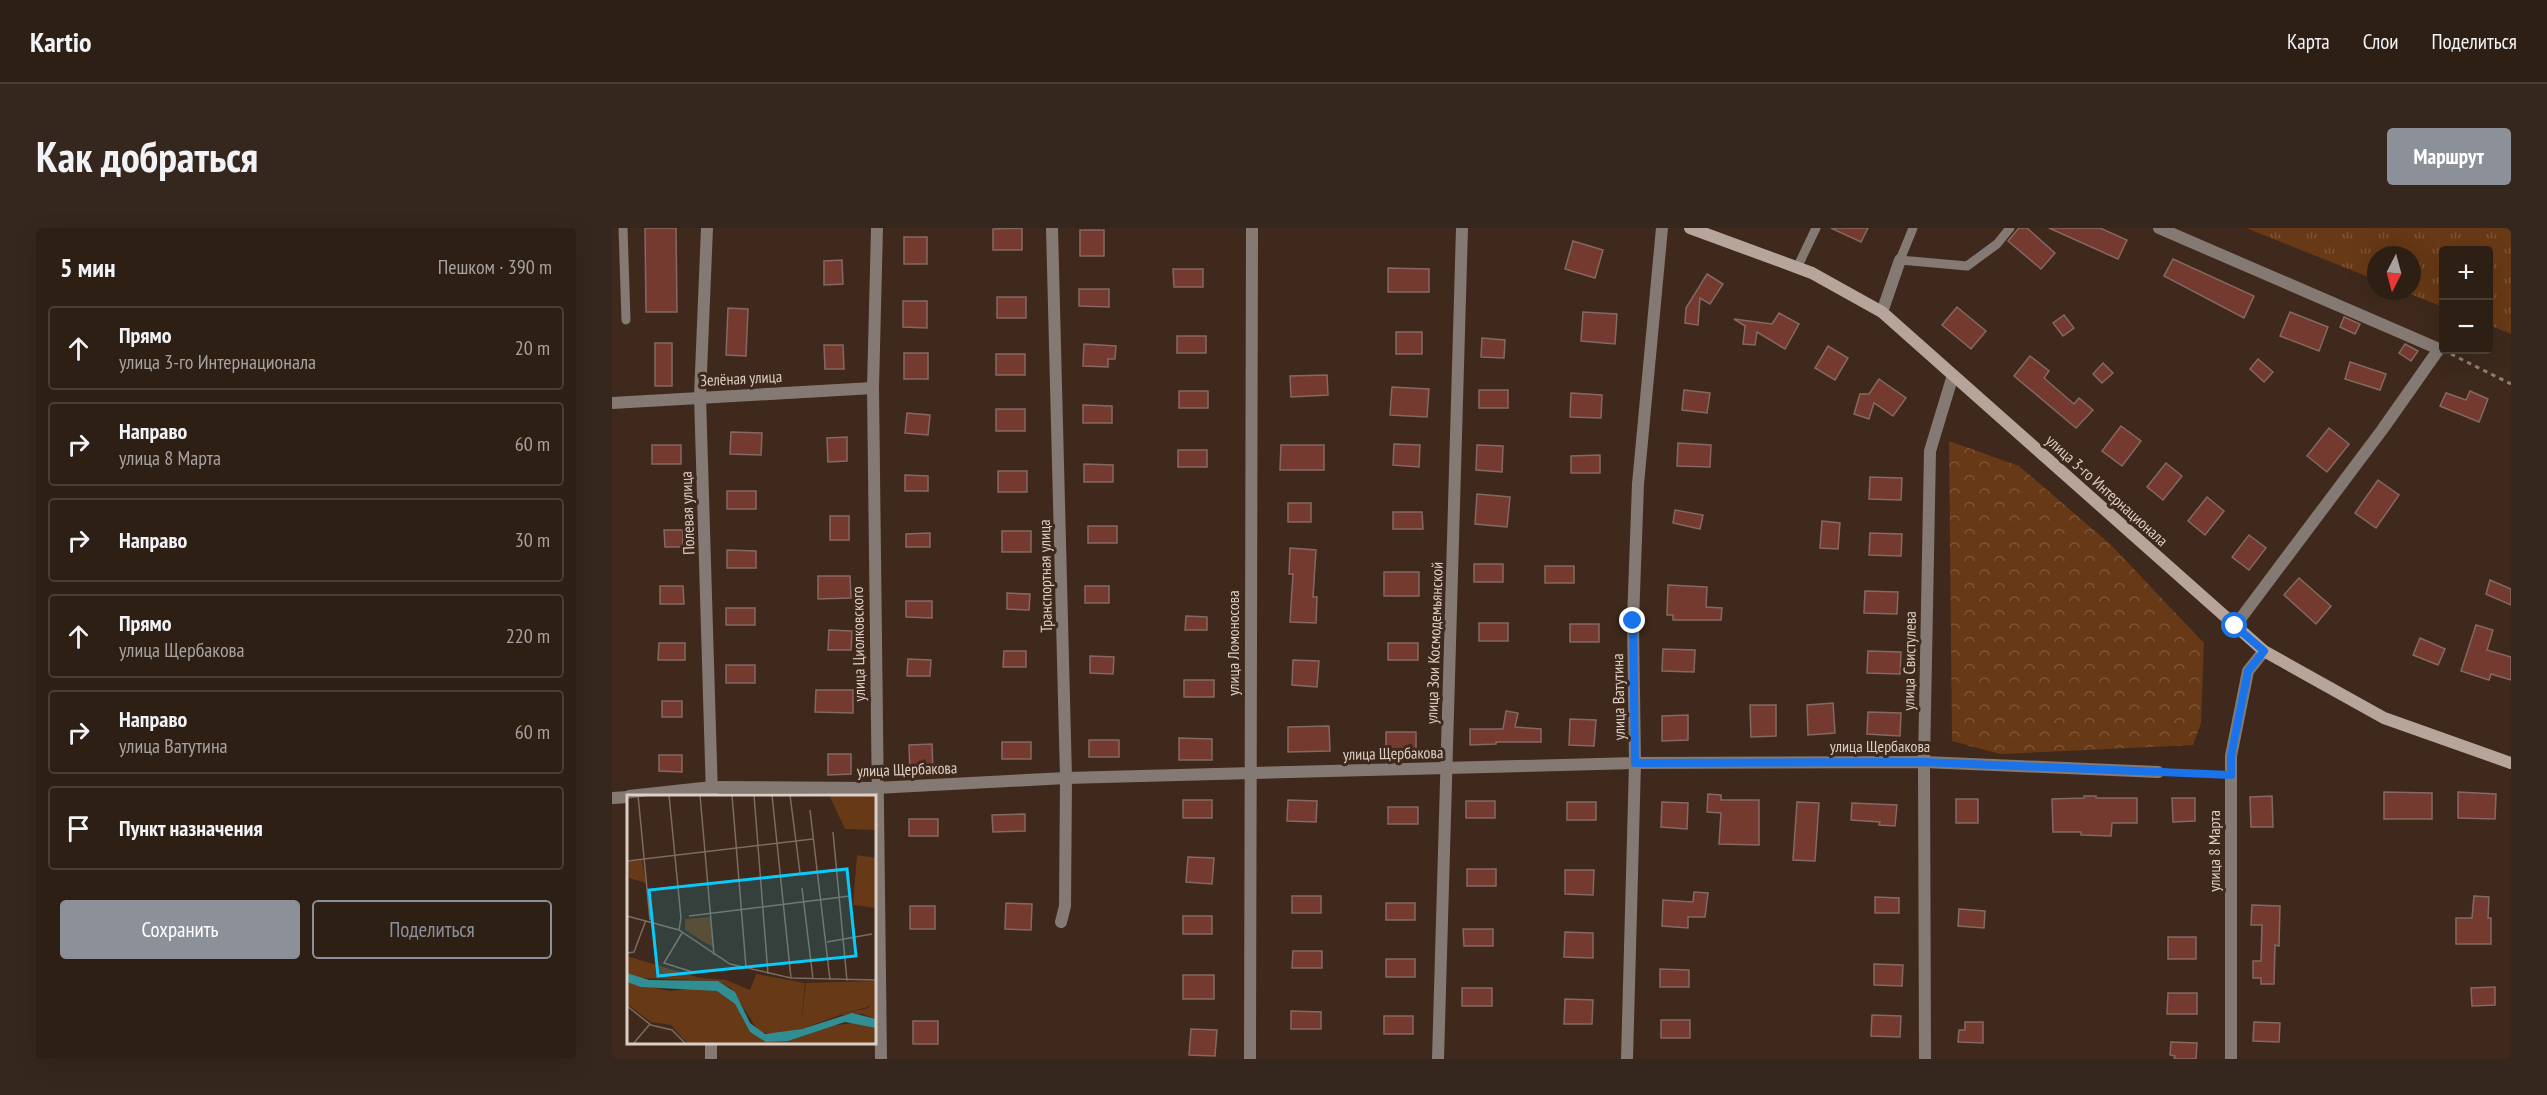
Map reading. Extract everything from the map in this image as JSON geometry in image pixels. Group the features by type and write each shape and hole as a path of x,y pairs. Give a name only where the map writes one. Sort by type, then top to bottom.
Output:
{"main road":[{"name":"улица 3-го Интернационала","path":"1690,228 1812,273 1882,312 2264,651 2384,718 2511,763"}],"street":[{"name":"Полевая улица","path":"707,228 700,396 712,792"},
{"name":"улица Циолковского","path":"877,228 873,388 881,1059"},
{"name":"Транспортная улица","path":"1052,228 1066,778 1065,906 1061,922"},
{"name":"улица Ломоносова","path":"1250,1059 1252,228"},
{"name":"улица Зои Космодемьянской","path":"1438,1059 1462,228"},
{"name":"улица Ватутина","path":"1627,1059 1635,763 1633,621 1638,484 1662,228"},
{"path":"2159,228 2439,349 2382,430 2235,626"},
{"path":"1882,312 1900,260"},
{"name":"улица Свистулева","path":"1925,1059 1924,762 1930,451 1953,375"},
{"name":"Зелёная улица","path":"612,403 700,396 873,388"},
{"name":"улица 8 Марта","path":"2230,1059 2231,756 2248,671 2264,651"},
{"name":"улица Щербакова","path":"662,795 876,788 1066,778 1635,763 1924,762 2158,772"},
{"name":"улица Щербакова","path":"612,801 627,797"}],"lane":[{"path":"623,228 626,320"},
{"path":"1797,268 1816,228"},
{"path":"1913,228 1900,260 1967,266 1996,244 2010,228"}],"path":[{"path":"2449,354 2511,384"},
{"path":"2158,772 2231,775"}],"green space":[{"path":"2246,228 2511,228 2511,334 2493,327 2493,246 2439,246 2439,305 2421,298 2421,246 2367,246 2367,276"},
{"path":"1949,441 2019,466 2110,544 2204,643 2201,723 2193,745 2000,754 1952,741"}],"building":[{"path":"645,228 676,228 677,312 646,312"},
{"path":"1022,228 1022,250 993,250 993,229"},
{"path":"1831,228 1868,228 1861,242"},
{"path":"2019,228 2027,228 2055,253 2041,269 2008,241"},
{"path":"2049,228 2100,228 2127,240 2118,259"},
{"path":"1080,230 1104,230 1104,256 1080,256"},
{"path":"904,237 927,237 927,264 904,264"},
{"path":"1573,241 1603,250 1595,278 1565,269"},
{"path":"2173,259 2254,296 2244,318 2164,276"},
{"path":"842,260 843,284 824,285 824,261"},
{"path":"1388,268 1429,269 1429,292 1388,292"},
{"path":"1173,269 1203,269 1203,287 1174,287"},
{"path":"1707,274 1723,284 1710,304 1700,298 1698,325 1685,323 1686,308"},
{"path":"1079,289 1109,289 1109,307 1079,306"},
{"path":"997,297 1026,297 1026,318 997,318"},
{"path":"903,301 927,301 927,328 903,327"},
{"path":"1957,307 1986,331 1971,349 1942,325"},
{"path":"728,308 748,309 746,356 726,355"},
{"path":"1583,312 1617,314 1615,344 1581,341"},
{"path":"2290,312 2328,327 2319,351 2280,336"},
{"path":"1779,313 1799,324 1785,349 1757,332 1755,345 1743,344 1745,326 1734,319 1772,324"},
{"path":"2064,315 2074,328 2063,336 2053,323"},
{"path":"2344,317 2360,324 2355,334 2340,327"},
{"path":"1396,332 1422,332 1422,354 1396,354"},
{"path":"1177,336 1206,336 1206,353 1177,353"},
{"path":"1482,338 1505,340 1504,358 1481,357"},
{"path":"655,343 672,343 672,386 655,386"},
{"path":"1084,344 1116,346 1115,359 1108,359 1108,367 1083,366"},
{"path":"2405,344 2418,351 2411,361 2399,353"},
{"path":"824,345 843,345 844,369 825,369"},
{"path":"1828,346 1848,358 1835,380 1815,368"},
{"path":"904,353 928,353 928,379 904,379"},
{"path":"996,354 1025,354 1025,375 996,375"},
{"path":"2030,356 2049,371 2044,378 2074,404 2079,398 2093,410 2076,428 2014,376"},
{"path":"2258,359 2273,372 2264,382 2250,369"},
{"path":"2350,362 2386,374 2380,390 2345,379"},
{"path":"2103,363 2113,373 2102,383 2093,374"},
{"path":"1327,375 1328,395 1291,397 1290,376"},
{"path":"1879,379 1906,398 1893,416 1874,403 1869,419 1854,414 1860,394 1869,394"},
{"path":"1392,387 1429,389 1427,417 1390,415"},
{"path":"1479,390 1508,390 1508,408 1479,408"},
{"path":"1684,390 1710,393 1707,413 1682,410"},
{"path":"1179,391 1208,391 1208,408 1179,408"},
{"path":"2470,391 2488,399 2479,422 2440,406 2446,393 2466,400"},
{"path":"1571,393 1602,395 1601,418 1570,417"},
{"path":"1083,405 1112,406 1112,423 1083,423"},
{"path":"996,409 1025,409 1025,431 996,431"},
{"path":"907,413 930,415 928,435 905,433"},
{"path":"2121,426 2141,441 2122,466 2102,451"},
{"path":"2329,428 2349,444 2327,472 2307,456"},
{"path":"731,432 762,433 761,455 730,454"},
{"path":"847,437 847,461 828,462 827,438"},
{"path":"1678,443 1711,445 1710,467 1677,466"},
{"path":"1394,444 1420,445 1419,467 1393,465"},
{"path":"652,445 681,445 681,464 652,464"},
{"path":"1281,445 1324,445 1324,470 1280,470"},
{"path":"1477,445 1503,446 1502,472 1476,470"},
{"path":"1178,450 1207,450 1207,467 1178,467"},
{"path":"1600,455 1600,473 1571,473 1571,456"},
{"path":"2166,463 2182,476 2163,500 2147,487"},
{"path":"1084,464 1113,465 1113,482 1084,482"},
{"path":"998,471 1027,471 1027,492 998,492"},
{"path":"905,475 928,476 928,491 905,491"},
{"path":"1870,477 1902,478 1901,500 1869,499"},
{"path":"2378,480 2399,495 2376,528 2355,513"},
{"path":"727,491 756,491 756,509 727,509"},
{"path":"1477,494 1510,497 1507,527 1475,524"},
{"path":"2207,497 2224,511 2205,535 2188,521"},
{"path":"1288,503 1311,503 1311,522 1288,522"},
{"path":"1675,510 1703,515 1700,529 1673,523"},
{"path":"1393,512 1422,512 1423,529 1393,529"},
{"path":"830,516 849,516 849,540 830,540"},
{"path":"1822,521 1840,523 1838,549 1820,548"},
{"path":"1088,526 1117,526 1117,543 1088,543"},
{"path":"664,530 683,530 683,547 665,547"},
{"path":"1002,531 1031,531 1031,552 1002,552"},
{"path":"930,533 930,547 906,547 906,534"},
{"path":"1870,533 1902,534 1901,556 1869,555"},
{"path":"2249,535 2266,548 2249,570 2232,557"},
{"path":"1290,548 1316,550 1313,597 1317,597 1316,623 1290,622 1293,574 1289,574"},
{"path":"727,550 756,551 756,568 727,568"},
{"path":"1474,564 1503,564 1503,582 1474,582"},
{"path":"1545,566 1574,566 1574,583 1545,583"},
{"path":"1384,572 1419,572 1419,596 1384,596"},
{"path":"818,576 850,576 851,598 818,599"},
{"path":"2299,578 2331,606 2316,624 2284,595"},
{"path":"2490,580 2511,589 2511,605 2486,594"},
{"path":"1668,585 1707,587 1706,607 1722,608 1721,620 1673,620 1673,615 1667,615"},
{"path":"660,586 683,586 684,604 660,604"},
{"path":"1085,586 1109,586 1109,603 1085,603"},
{"path":"1865,591 1898,592 1897,614 1864,613"},
{"path":"1007,593 1030,594 1029,610 1007,609"},
{"path":"906,601 932,601 932,618 906,617"},
{"path":"726,608 755,608 755,625 726,625"},
{"path":"1186,616 1207,617 1207,630 1185,630"},
{"path":"1479,623 1508,623 1508,641 1479,641"},
{"path":"1570,624 1599,624 1599,642 1570,642"},
{"path":"2476,625 2493,630 2487,650 2511,657 2511,680 2491,674 2489,680 2461,671"},
{"path":"829,630 852,631 851,650 828,650"},
{"path":"2420,638 2445,649 2438,665 2413,655"},
{"path":"659,643 685,643 685,660 658,660"},
{"path":"1388,643 1418,643 1418,660 1388,660"},
{"path":"1663,649 1695,650 1694,672 1662,671"},
{"path":"1004,651 1026,651 1026,667 1003,667"},
{"path":"1868,651 1901,652 1900,674 1867,673"},
{"path":"1090,656 1114,657 1113,674 1090,673"},
{"path":"908,659 931,660 930,676 907,676"},
{"path":"1293,660 1319,661 1317,687 1292,685"},
{"path":"726,665 755,665 755,683 726,683"},
{"path":"1184,680 1214,680 1214,697 1184,697"},
{"path":"816,690 853,690 853,713 815,712"},
{"path":"662,701 682,701 682,717 662,717"},
{"path":"1833,703 1835,733 1808,735 1807,705"},
{"path":"1750,705 1776,705 1776,736 1751,737"},
{"path":"1506,711 1518,713 1515,727 1541,729 1541,742 1496,742 1496,744 1470,745 1470,729 1503,729"},
{"path":"1868,712 1901,713 1900,736 1867,734"},
{"path":"1688,715 1688,740 1662,741 1662,716"},
{"path":"1570,719 1596,720 1594,746 1569,745"},
{"path":"1329,726 1330,751 1288,752 1288,727"},
{"path":"1386,732 1416,732 1416,750 1386,750"},
{"path":"1179,738 1212,739 1212,760 1179,760"},
{"path":"1089,740 1119,740 1119,757 1089,757"},
{"path":"1002,742 1031,742 1031,759 1002,759"},
{"path":"932,744 933,772 910,773 909,745"},
{"path":"828,754 851,754 851,774 828,775"},
{"path":"659,755 682,755 682,772 659,771"},
{"path":"2384,792 2432,793 2432,819 2384,819"},
{"path":"2458,792 2496,794 2495,819 2458,818"},
{"path":"1708,794 1721,795 1721,800 1759,800 1759,845 1719,844 1721,813 1707,812"},
{"path":"2084,796 2137,798 2137,823 2112,823 2111,836 2081,835 2081,832 2053,832 2052,799 2084,798"},
{"path":"2272,796 2273,827 2251,827 2250,797"},
{"path":"2172,798 2195,798 2195,821 2173,822"},
{"path":"1956,799 1978,799 1978,823 1956,823"},
{"path":"1183,800 1212,800 1212,818 1183,818"},
{"path":"1288,800 1317,801 1316,822 1287,821"},
{"path":"1466,801 1495,801 1495,818 1466,818"},
{"path":"1567,802 1596,802 1596,820 1567,820"},
{"path":"1662,802 1688,803 1687,829 1661,827"},
{"path":"1797,802 1819,803 1815,861 1793,860"},
{"path":"1852,803 1897,805 1895,826 1879,825 1880,822 1851,820"},
{"path":"1388,807 1418,807 1418,824 1388,824"},
{"path":"1025,814 1025,831 993,832 992,815"},
{"path":"909,819 938,819 938,836 909,836"},
{"path":"1188,857 1214,858 1212,884 1186,882"},
{"path":"1467,869 1496,869 1496,886 1467,886"},
{"path":"1565,870 1594,870 1593,895 1565,894"},
{"path":"1694,892 1708,893 1705,917 1688,917 1688,928 1662,926 1663,900 1693,902"},
{"path":"1292,896 1321,896 1321,913 1292,913"},
{"path":"2474,896 2489,897 2488,918 2491,918 2491,944 2456,944 2456,918 2472,918"},
{"path":"1875,897 1899,898 1899,913 1875,913"},
{"path":"1006,903 1032,904 1031,930 1005,929"},
{"path":"1386,903 1415,903 1415,920 1386,920"},
{"path":"2252,905 2280,906 2279,946 2275,945 2274,984 2261,984 2261,978 2253,978 2253,961 2261,961 2262,925 2251,925"},
{"path":"910,906 935,906 935,929 910,929"},
{"path":"1959,909 1985,911 1984,928 1958,926"},
{"path":"1183,916 1212,916 1212,934 1183,934"},
{"path":"1463,929 1493,929 1493,946 1464,946"},
{"path":"1565,932 1593,933 1593,958 1564,957"},
{"path":"2168,937 2196,937 2196,959 2168,959"},
{"path":"1293,951 1322,951 1322,968 1292,968"},
{"path":"1386,959 1415,959 1415,977 1386,977"},
{"path":"1874,964 1903,965 1902,986 1874,985"},
{"path":"1660,969 1689,970 1689,987 1660,987"},
{"path":"1183,975 1214,975 1214,999 1183,999"},
{"path":"2495,987 2495,1005 2472,1006 2471,988"},
{"path":"1462,988 1492,988 1492,1006 1462,1006"},
{"path":"2168,993 2197,993 2197,1014 2167,1014"},
{"path":"1565,999 1593,1000 1592,1024 1564,1024"},
{"path":"1291,1011 1321,1012 1321,1029 1291,1029"},
{"path":"1872,1015 1901,1016 1900,1037 1871,1036"},
{"path":"1384,1016 1413,1016 1413,1034 1384,1034"},
{"path":"1661,1020 1690,1020 1690,1038 1661,1038"},
{"path":"913,1021 938,1021 938,1044 913,1044"},
{"path":"1965,1022 1983,1022 1983,1043 1958,1042 1959,1030 1965,1030"},
{"path":"2254,1022 2280,1023 2279,1042 2253,1041"},
{"path":"1191,1029 1217,1030 1215,1056 1189,1055"},
{"path":"2171,1042 2197,1043 2196,1059 2174,1059 2175,1056 2170,1055"}],"route":[{"path":"1633,621 1635,763 1924,762 2231,775 2231,756 2248,671 2264,651 2235,626"}]}
